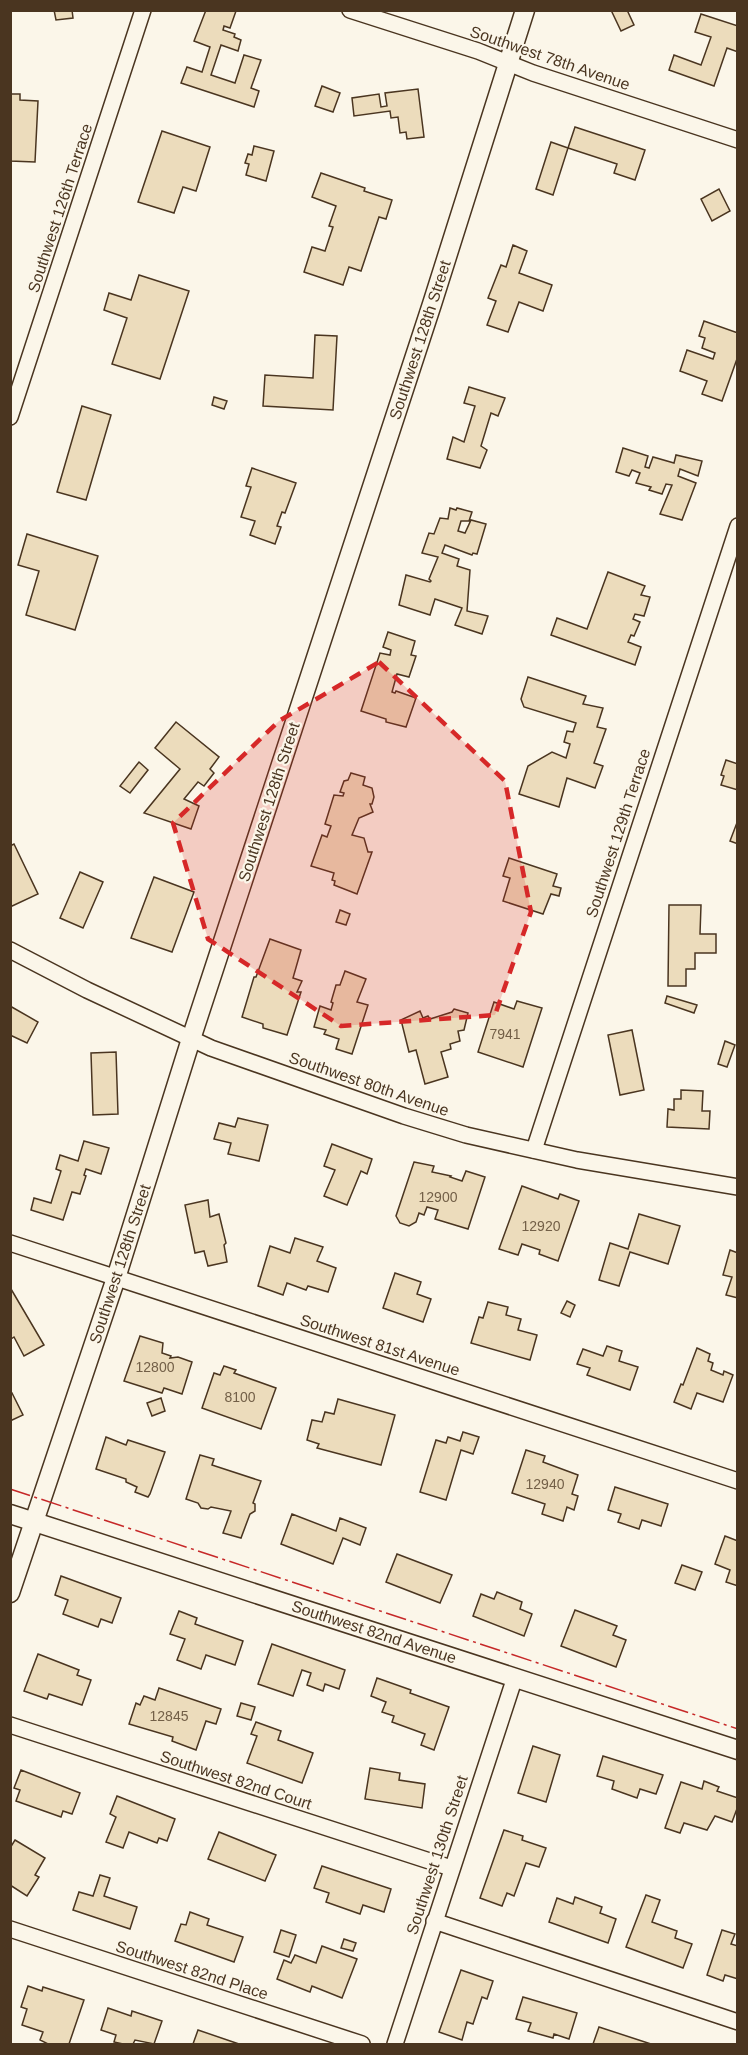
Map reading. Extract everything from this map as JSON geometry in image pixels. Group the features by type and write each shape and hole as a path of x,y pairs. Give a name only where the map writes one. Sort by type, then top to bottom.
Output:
{"street":[{"name":"Southwest 126th Terrace","path":"10,417 143,10"},
{"name":"Southwest 78th Avenue","path":"350,10 738,140"},
{"name":"Southwest 128th Street","path":"10,1593 116,1278 191,1039 428,315 525,10"},
{"name":"Southwest 129th Terrace","path":"534,1150 738,526"},
{"name":"Southwest 80th Avenue","path":"10,950 87,990 191,1039 404,1116 466,1135 611,1167 738,1187"},
{"name":"Southwest 81st Avenue","path":"10,1243 738,1481"},
{"name":"Southwest 82nd Avenue","path":"10,1514 738,1750"},
{"name":"Southwest 130th Street","path":"395,2044 515,1677"},
{"name":"Southwest 82nd Court","path":"10,1725 451,1868"},
{"path":"434,1921 738,2022"},
{"name":"Southwest 82nd Place","path":"10,1929 362,2044"}],"highlighted area":[{"path":"379,662 505,781 531,912 495,1015 341,1026 208,939 173,823 279,721"}],"building":[{"path":"54,10 72,10 73,18 56,20"},
{"path":"206,10 236,11 230,28 224,26 223,30 235,34 234,37 241,40 238,51 221,45 211,75 235,83 244,55 261,60 251,88 259,91 254,107 181,83 187,67 202,72 210,47 194,41"},
{"path":"611,10 627,10 634,25 621,31"},
{"path":"701,14 738,26 738,52 727,48 714,86 669,70 674,55 701,65 711,37 695,32"},
{"path":"322,86 340,93 333,112 315,106"},
{"path":"418,89 424,137 407,139 406,132 400,133 398,117 391,118 390,111 354,116 352,98 379,94 381,107 387,106 385,93"},
{"path":"10,94 20,94 20,100 38,101 35,162 10,161"},
{"path":"575,127 645,150 635,180 614,173 617,164 568,148"},
{"path":"162,131 210,147 196,191 183,187 174,213 138,202"},
{"path":"551,142 568,148 553,195 536,189"},
{"path":"254,146 274,151 266,181 246,175 249,164 245,163 248,154 252,155"},
{"path":"321,173 392,200 386,219 379,217 361,271 349,267 343,285 304,272 312,247 325,251 333,227 329,226 336,206 312,197"},
{"path":"719,189 730,211 712,221 701,199"},
{"path":"513,245 527,251 519,273 552,285 543,311 519,302 508,332 487,325 496,301 488,298 501,265 506,267"},
{"path":"139,275 189,291 160,379 112,364 127,318 104,310 109,293 131,300"},
{"path":"704,321 738,333 738,356 722,401 702,394 707,381 680,371 687,350 713,359 715,353 702,348 705,338 699,336"},
{"path":"315,335 337,336 333,410 263,406 265,375 313,378"},
{"path":"469,387 505,398 498,416 491,413 481,446 487,450 480,468 447,459 453,437 464,442 475,406 464,403"},
{"path":"214,397 227,401 224,409 212,405"},
{"path":"82,406 111,415 86,500 57,492"},
{"path":"623,448 648,456 645,467 649,468 653,457 674,463 676,455 702,461 698,476 680,469 678,476 696,483 682,520 660,514 672,485 666,484 662,494 649,490 651,487 636,483 640,473 632,470 629,476 616,472"},
{"path":"252,468 296,483 285,513 282,512 277,526 281,527 275,544 250,535 255,521 241,517 251,487 246,486"},
{"path":"450,508 472,512 469,521 461,521 458,531 465,533 471,520 486,524 477,554 472,555 445,545 442,553 459,559 457,566 470,570 467,611 488,616 482,634 455,625 462,608 435,599 430,615 399,605 406,575 431,581 429,579 438,557 422,553 429,533 434,534 440,518 448,519"},
{"path":"27,534 98,556 75,630 26,615 39,571 18,565"},
{"path":"608,572 645,586 641,595 650,597 644,616 635,614 633,619 640,622 634,636 631,635 628,642 641,647 635,665 551,635 557,618 587,629"},
{"path":"388,632 415,641 411,655 416,656 409,677 397,674 392,692 396,691 416,698 406,727 386,722 386,719 361,711 380,653 390,655 391,650 383,647"},
{"path":"528,677 586,696 583,704 603,708 597,727 606,729 594,763 603,766 595,788 567,778 559,807 519,794 528,766 552,752 566,758 570,744 564,742 567,731 573,732 576,723 524,707 521,699"},
{"path":"176,722 219,757 210,769 214,773 204,786 198,782 184,799 199,806 191,829 144,813 180,769 155,748"},
{"path":"726,760 738,764 738,790 721,785 724,776 721,775"},
{"path":"139,762 148,770 130,793 120,786"},
{"path":"351,773 365,777 363,785 372,788 374,797 370,804 373,812 359,818 352,835 364,838 368,852 372,852 357,894 334,885 335,881 332,880 334,873 311,866 322,835 327,837 331,826 325,824 334,795 343,796 344,793 340,792 344,781 348,780"},
{"path":"738,820 738,844 730,841"},
{"path":"14,844 38,894 10,907 10,846"},
{"path":"509,858 557,874 553,886 561,888 559,896 551,894 543,914 503,901 510,878 503,876"},
{"path":"80,872 103,882 83,928 60,918"},
{"path":"154,877 194,892 172,952 131,938"},
{"path":"669,905 701,905 700,934 716,934 716,953 695,953 695,969 686,969 686,986 668,986"},
{"path":"340,910 350,914 346,925 336,922"},
{"path":"270,939 301,950 293,978 302,981 297,992 301,992 287,1035 263,1028 263,1024 242,1017 254,977 256,977"},
{"path":"345,971 366,979 357,1002 368,1005 352,1054 336,1049 339,1039 324,1034 326,1030 314,1027 320,1006 331,1010 336,985 340,985"},
{"path":"667,996 697,1005 694,1013 665,1003"},
{"path":"517,1001 542,1008 523,1067 478,1052 494,1002 514,1009"},
{"path":"10,1006 38,1022 27,1043 10,1035"},
{"path":"454,1009 468,1013 464,1030 458,1031 460,1041 450,1044 451,1049 441,1052 448,1077 425,1084 416,1050 409,1052 401,1020 420,1011 423,1018 428,1016 430,1019 452,1012"},
{"path":"632,1030 644,1090 620,1095 608,1035"},
{"path":"725,1041 735,1045 727,1067 718,1064"},
{"path":"116,1052 118,1114 93,1115 91,1053"},
{"path":"681,1090 703,1091 702,1111 710,1111 709,1129 667,1127 668,1109 674,1110 674,1099 681,1099"},
{"path":"238,1118 268,1125 259,1161 228,1154 231,1143 214,1139 219,1123 235,1127"},
{"path":"84,1141 109,1148 101,1174 86,1169 80,1194 72,1192 63,1220 31,1210 34,1198 51,1203 61,1171 56,1169 60,1155 78,1161"},
{"path":"332,1144 372,1159 367,1174 361,1171 347,1205 324,1196 335,1170 324,1166"},
{"path":"414,1162 434,1166 432,1172 462,1181 466,1171 485,1177 468,1229 435,1219 438,1210 427,1207 424,1215 419,1213 416,1222 409,1226 400,1223 396,1216"},
{"path":"522,1186 558,1199 560,1194 579,1201 558,1261 539,1254 540,1250 522,1244 518,1255 499,1249"},
{"path":"208,1200 210,1217 219,1214 226,1243 224,1245 227,1262 208,1266 204,1251 195,1253 185,1205"},
{"path":"639,1214 680,1226 668,1264 630,1252 619,1286 599,1280 610,1243 628,1249"},
{"path":"295,1238 323,1247 317,1261 336,1268 328,1292 308,1286 306,1290 287,1283 283,1295 258,1286 270,1246 290,1253"},
{"path":"730,1250 738,1253 738,1298 726,1295 732,1277 723,1275"},
{"path":"395,1273 421,1282 417,1294 431,1299 423,1322 383,1308"},
{"path":"11,1289 44,1345 24,1356 14,1337 11,1339 10,1337"},
{"path":"567,1301 575,1305 570,1317 561,1313"},
{"path":"488,1302 508,1307 506,1315 521,1319 518,1330 537,1335 530,1360 471,1343 479,1317 483,1318"},
{"path":"140,1336 163,1343 162,1353 171,1356 170,1358 178,1357 192,1362 182,1394 164,1388 162,1393 124,1381"},
{"path":"607,1346 622,1351 619,1361 638,1367 630,1390 587,1375 590,1368 577,1364 583,1349 603,1356"},
{"path":"697,1348 710,1354 708,1361 713,1363 711,1370 723,1375 724,1371 733,1375 723,1402 697,1393 691,1409 674,1402"},
{"path":"224,1366 236,1370 234,1373 276,1388 261,1429 202,1408 214,1373 220,1375"},
{"path":"12,1393 23,1415 10,1421 10,1394"},
{"path":"161,1398 165,1411 152,1416 147,1403"},
{"path":"338,1399 395,1415 381,1465 317,1448 319,1444 307,1440 312,1420 322,1422 325,1412 334,1414"},
{"path":"463,1432 479,1437 473,1454 461,1450 446,1500 420,1492 436,1440 446,1443 448,1437 460,1441"},
{"path":"106,1437 126,1445 128,1440 165,1452 148,1497 135,1492 137,1487 126,1482 126,1479 96,1469"},
{"path":"526,1450 545,1456 543,1462 578,1475 572,1494 578,1496 574,1510 567,1507 563,1521 542,1514 545,1504 512,1493"},
{"path":"200,1455 214,1459 212,1465 261,1481 253,1503 255,1511 250,1514 241,1538 223,1533 231,1511 211,1507 201,1508 198,1503 186,1499"},
{"path":"615,1487 668,1504 661,1526 642,1520 639,1529 618,1522 621,1514 608,1510"},
{"path":"292,1514 336,1531 340,1518 366,1528 360,1545 343,1538 333,1564 281,1544"},
{"path":"725,1536 738,1541 738,1586 726,1582 730,1570 715,1564"},
{"path":"397,1554 452,1575 440,1603 386,1582"},
{"path":"682,1565 702,1572 695,1590 675,1583"},
{"path":"61,1576 121,1598 112,1623 101,1619 98,1627 63,1614 68,1600 55,1595"},
{"path":"497,1592 522,1602 520,1609 532,1614 524,1636 473,1616 481,1594 494,1599"},
{"path":"575,1610 617,1626 613,1635 626,1640 616,1667 561,1646"},
{"path":"179,1611 197,1618 195,1624 243,1641 235,1665 206,1655 201,1669 177,1660 185,1639 170,1634"},
{"path":"272,1644 345,1670 339,1689 325,1684 323,1691 307,1685 311,1673 302,1670 293,1696 258,1684"},
{"path":"38,1654 79,1670 77,1675 91,1680 82,1705 49,1694 47,1699 24,1691"},
{"path":"377,1678 449,1707 434,1750 421,1745 425,1734 392,1722 394,1716 382,1712 386,1702 371,1696"},
{"path":"159,1688 221,1709 216,1724 206,1721 196,1750 172,1741 173,1737 129,1724 136,1703 140,1705 144,1696 155,1700"},
{"path":"241,1703 255,1707 251,1720 237,1716"},
{"path":"256,1722 281,1731 278,1740 313,1753 302,1783 247,1763 257,1736 251,1734"},
{"path":"533,1746 560,1755 546,1802 518,1793"},
{"path":"603,1756 663,1775 656,1794 640,1789 637,1798 612,1789 614,1781 597,1776"},
{"path":"370,1768 400,1773 399,1780 425,1784 422,1808 365,1799"},
{"path":"21,1770 80,1793 72,1814 63,1811 61,1817 16,1801 20,1790 14,1788"},
{"path":"704,1781 719,1787 717,1791 738,1798 738,1806 732,1822 715,1816 707,1830 684,1823 680,1833 665,1828 681,1782 702,1789"},
{"path":"117,1796 175,1819 167,1841 159,1838 157,1843 129,1832 123,1848 106,1842 116,1817 110,1814"},
{"path":"504,1830 523,1836 522,1840 546,1848 539,1867 526,1863 514,1896 507,1893 502,1906 480,1898"},
{"path":"219,1832 276,1855 265,1881 208,1859"},
{"path":"15,1840 45,1858 35,1875 39,1877 27,1896 10,1885 10,1848"},
{"path":"322,1866 391,1889 384,1912 363,1905 360,1914 326,1902 329,1893 314,1888"},
{"path":"100,1875 110,1878 104,1896 137,1907 130,1929 73,1910 79,1892 93,1896"},
{"path":"646,1895 660,1900 652,1922 677,1931 675,1938 692,1944 683,1968 626,1947"},
{"path":"575,1897 602,1907 600,1913 616,1919 608,1943 549,1922 557,1898 573,1904"},
{"path":"190,1912 209,1919 207,1925 243,1937 234,1962 175,1941 181,1924 186,1925"},
{"path":"281,1930 296,1935 289,1957 274,1952"},
{"path":"722,1930 735,1934 731,1944 738,1946 738,1979 725,1975 723,1981 707,1975"},
{"path":"344,1939 356,1943 353,1951 341,1948"},
{"path":"322,1946 357,1959 342,1998 312,1986 310,1992 277,1979 284,1960 291,1963 295,1955 316,1963"},
{"path":"461,1970 493,1981 487,1999 482,1997 473,2024 467,2022 462,2040 439,2032"},
{"path":"28,1986 42,1991 43,1987 84,2000 69,2044 48,2044 40,2040 43,2032 22,2025 27,2009 21,2007"},
{"path":"523,1997 577,2013 569,2039 554,2034 553,2038 528,2031 531,2023 516,2019"},
{"path":"108,2008 131,2016 132,2011 162,2021 154,2044 135,2040 133,2044 114,2042 116,2035 101,2030"},
{"path":"599,2027 651,2044 593,2044"},
{"path":"198,2030 239,2044 193,2044"}],"power":[{"path":"10,1489 738,1729"}]}
